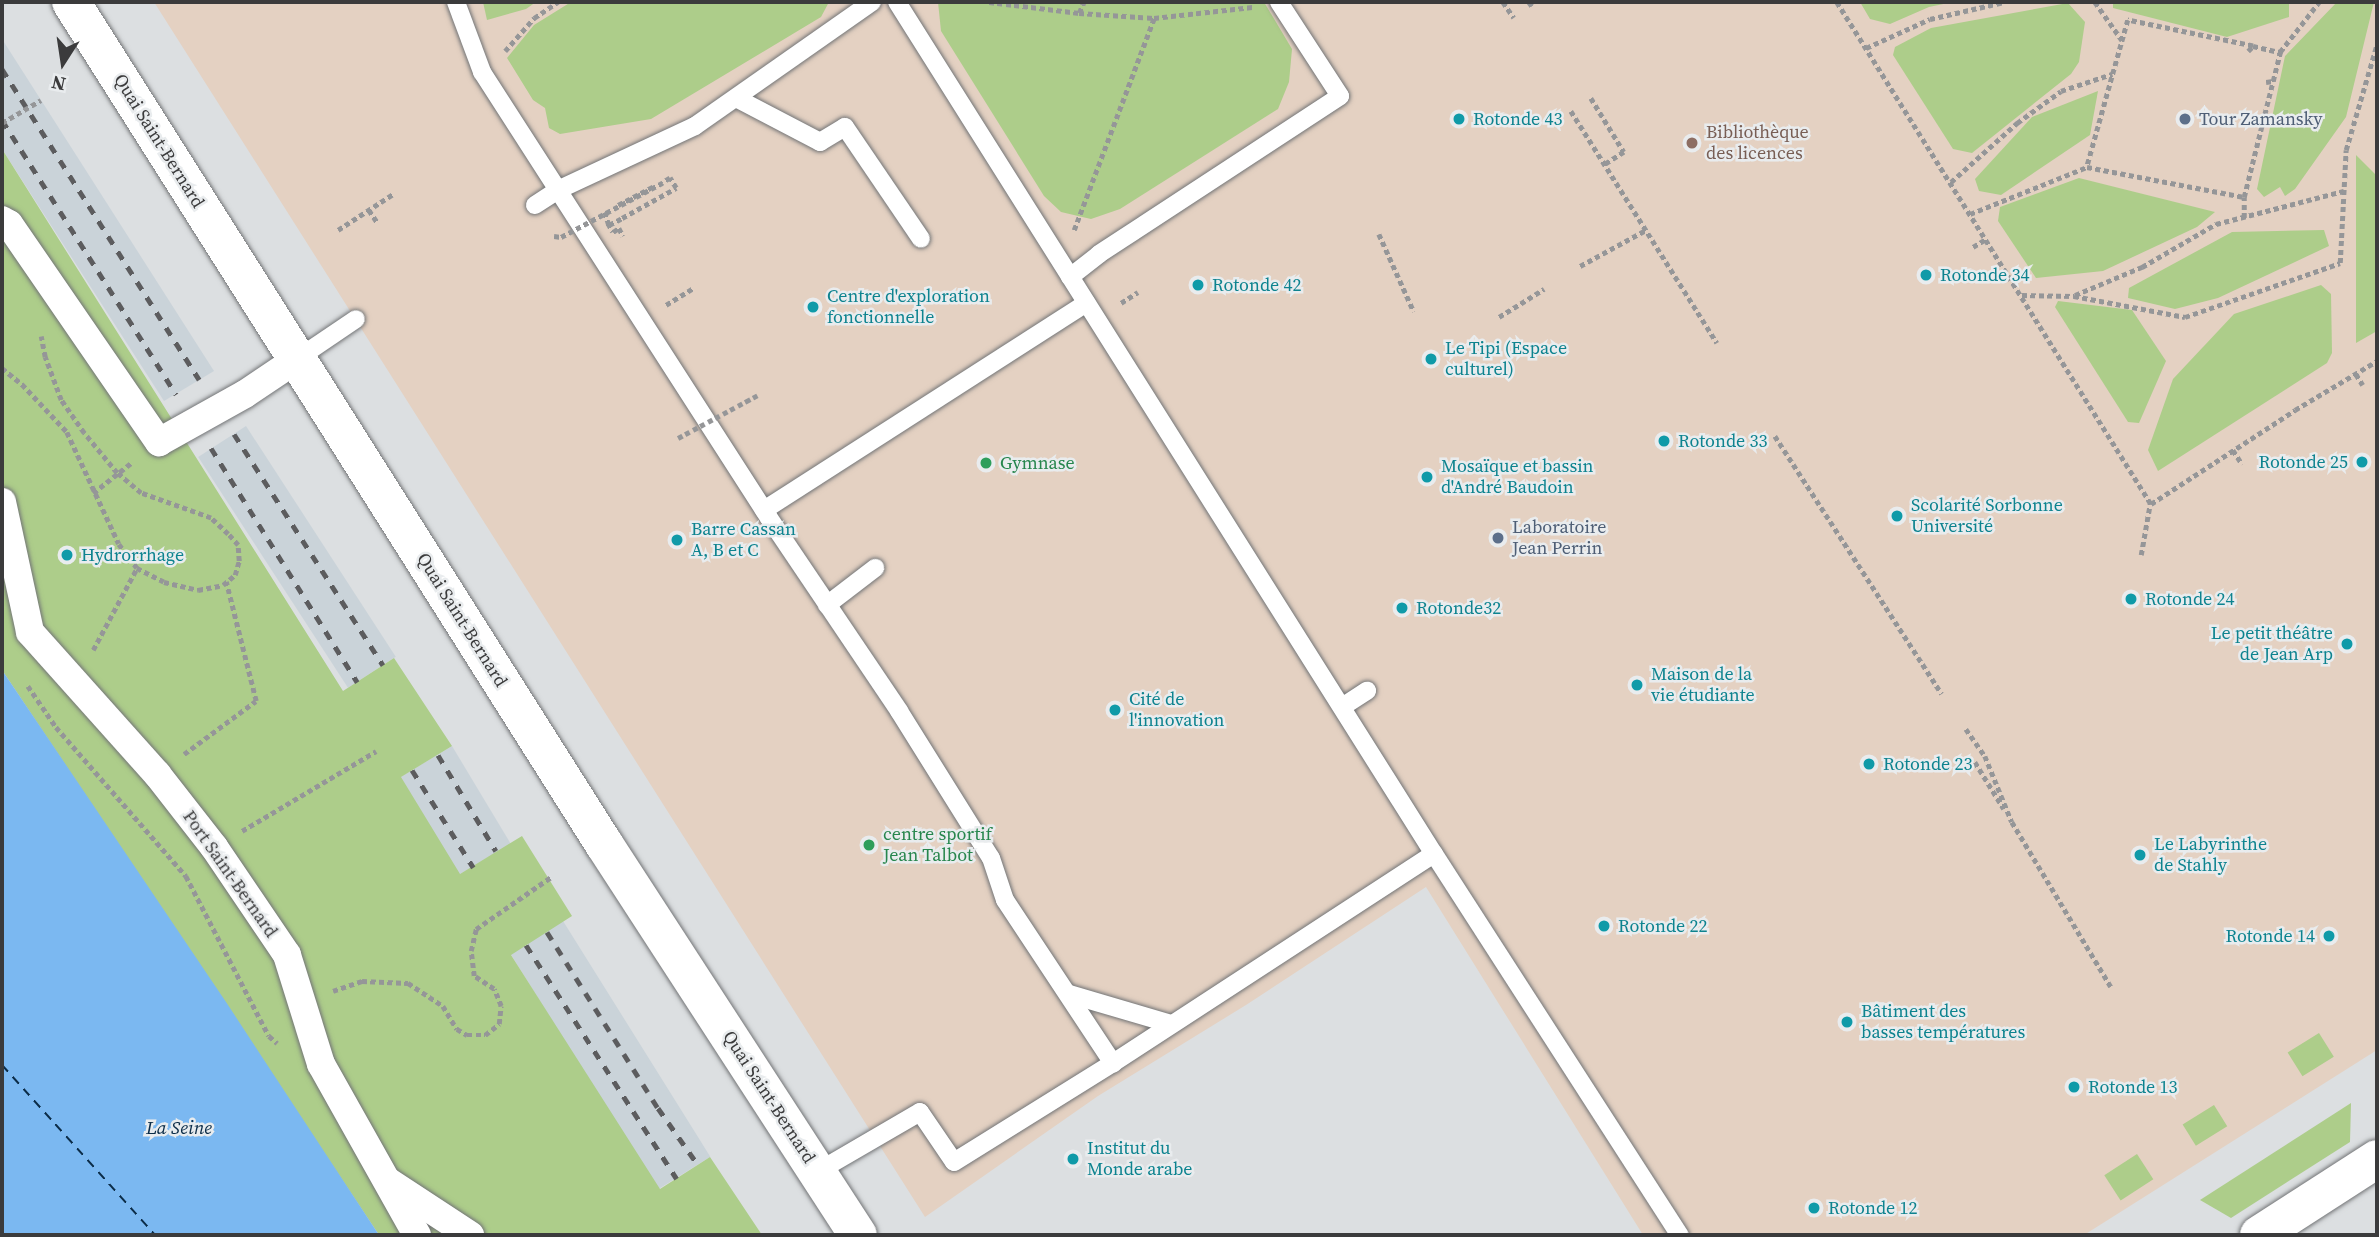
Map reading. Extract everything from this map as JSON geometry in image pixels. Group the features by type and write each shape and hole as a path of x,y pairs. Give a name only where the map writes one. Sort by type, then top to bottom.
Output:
{"main road":[{"name":"Quai Saint-Bernard","path":"71,2 597,832 858,1235"},
{"path":"2259,1235 2377,1158"}],"street":[{"path":"2,220 9,224 159,442 245,394 297,359"},
{"name":"Port Saint-Bernard","path":"2,502 30,632 157,774 214,847 287,955 321,1064 384,1179 470,1235"},
{"path":"384,1179 417,1235"}],"lane":[{"path":"456,2 482,72 560,189 764,510 899,711 991,858 1005,900 1113,1063"},
{"path":"535,205 560,189 695,126 872,2"},
{"path":"897,2 1434,854 1680,1235"},
{"path":"1066,270 1099,254 1340,96 1280,3"},
{"path":"736,97 820,142 845,127 920,239"},
{"path":"764,510 1086,303"},
{"path":"297,359 356,319"},
{"path":"827,605 875,568"},
{"path":"1342,707 1367,691"},
{"path":"817,1172 919,1112 954,1163 1434,854"},
{"path":"1069,994 1171,1024"}],"path":[{"path":"499,58 534,18 558,2"},
{"path":"989,2 1079,13 1154,18 1280,3"},
{"path":"1079,13 1084,2"},
{"path":"1503,2 1514,18"},
{"path":"1837,2 2151,504 2141,555"},
{"path":"1866,48 1930,19 2004,2"},
{"path":"2095,2 2122,40"},
{"path":"2244,218 2244,197 2280,52 2319,2"},
{"path":"1066,270 1154,18"},
{"path":"2087,167 2128,20 2280,52"},
{"path":"2021,295 2074,296 2185,317 2340,263 2346,150 2377,44"},
{"path":"2248,51 2253,46"},
{"path":"1951,183 2017,123 2061,91 2113,73"},
{"path":"2266,82 2273,81"},
{"path":"1591,98 1625,152 1604,165"},
{"path":"2,123 41,100"},
{"path":"1571,111 1717,343"},
{"path":"1970,214 2087,167 2244,197"},
{"path":"670,178 676,188 609,225 603,213 670,178"},
{"path":"554,236 561,237 654,186"},
{"path":"2074,296 2142,267 2216,224 2344,191"},
{"path":"338,230 393,194"},
{"path":"369,210 377,222"},
{"path":"603,213 613,232 619,228 623,236"},
{"path":"1580,266 1646,230"},
{"path":"1379,233 1414,312"},
{"path":"1973,247 1986,239"},
{"path":"656,311 692,289"},
{"path":"1499,317 1544,289"},
{"path":"1119,304 1138,292"},
{"path":"2,368 22,384 67,432 81,456 93,494 119,544 137,568 164,582 198,590 226,582 235,575 239,561 237,545 211,518 141,493 117,473 84,433 61,400 45,357 40,333"},
{"path":"2151,504 2377,361"},
{"path":"2356,373 2364,386"},
{"path":"678,438 758,395"},
{"path":"1775,436 1942,694"},
{"path":"2233,450 2242,464"},
{"path":"93,494 122,468"},
{"path":"73,680 117,610 137,568"},
{"path":"191,749 256,701 226,582"},
{"path":"23,679 56,727 186,876 269,1036"},
{"path":"1966,729 1985,756 2012,822"},
{"path":"260,820 376,751"},
{"path":"1975,762 2111,987"},
{"path":"301,1001 362,981 408,983 443,1006 457,1029 467,1035 485,1035 499,1024 501,1006 494,989 474,976 471,951 476,929 551,877"}],"shaded area":[{"path":"154,2 2377,2 2377,1050 2084,1235 1643,1235 1426,887 1246,1005 1098,1096 925,1217"},
{"path":"2,39 214,371 164,401 2,149"},
{"path":"246,426 396,657 348,688 198,457"},
{"path":"452,746 511,844 459,875 401,777"},
{"path":"563,921 710,1157 658,1190 510,954"}],"green space":[{"path":"483,2 536,2 526,9 487,20"},
{"path":"571,2 829,2 821,17 651,119 560,134 549,128 545,108 533,100 507,58 534,25"},
{"path":"938,2 1264,2 1292,49 1289,82 1278,109 1120,209 1091,219 1061,212 1044,196 941,31"},
{"path":"1860,2 1953,2 1929,7 1890,24 1870,19"},
{"path":"2113,2 2289,2 2289,17 2227,37 2113,8"},
{"path":"2337,2 2374,2 2346,117 2295,189 2285,196 2280,187 2264,197 2257,189 2285,56"},
{"path":"2068,3 2085,22 2079,62 2071,74 1972,153 1953,149 1893,55 1895,47 1931,28"},
{"path":"2098,91 2090,135 2001,195 1979,191 1975,179 2032,117"},
{"path":"2,149 343,691 394,658 452,746 401,777 460,874 522,836 572,916 511,955 660,1189 710,1157 762,1235 379,1235 2,670"},
{"path":"2356,155 2377,176 2377,331 2356,343"},
{"path":"2079,178 2215,212 2197,227 2103,271 2036,278 1998,221 2000,207"},
{"path":"2324,230 2329,246 2218,298 2175,309 2128,298 2129,288 2232,232"},
{"path":"2321,285 2331,294 2332,353 2327,363 2158,471 2148,450 2173,379 2234,314"},
{"path":"2058,301 2132,310 2166,361 2139,423 2128,422 2055,307"},
{"path":"2319,1033 2334,1057 2302,1076 2288,1053"},
{"path":"2351,1103 2350,1142 2231,1218 2200,1200"},
{"path":"2214,1105 2227,1126 2196,1146 2183,1125"},
{"path":"2137,1154 2153,1179 2121,1200 2104,1175"}],"water":[{"name":"La Seine","path":"2,670 226,1002 379,1235 2,1235"}],"ferry route":[{"path":"2,1065 155,1235"}],"railway":[{"path":"2,69 199,380"},
{"path":"2,120 176,394"},
{"path":"234,434 383,665"},
{"path":"211,448 357,682"},
{"path":"438,755 496,851"},
{"path":"412,770 473,867"},
{"path":"547,932 658,1108 698,1165"},
{"path":"526,945 677,1179"}],"place":[{"name":"Rotonde 43","path":"1459,119"},
{"name":"Tour Zamansky","path":"2185,119"},
{"name":"Bibliothèque des licences","path":"1692,143"},
{"name":"Rotonde 34","path":"1926,275"},
{"name":"Rotonde 42","path":"1198,285"},
{"name":"Centre d'exploration fonctionnelle","path":"813,307"},
{"name":"Le Tipi (Espace culturel)","path":"1431,359"},
{"name":"Rotonde 33","path":"1664,441"},
{"name":"Rotonde 25","path":"2362,462"},
{"name":"Gymnase","path":"986,463"},
{"name":"Mosaïque et bassin d'André Baudoin","path":"1427,477"},
{"name":"Scolarité Sorbonne Université","path":"1897,516"},
{"name":"Laboratoire Jean Perrin","path":"1498,538"},
{"name":"Barre Cassan A, B et C","path":"677,540"},
{"name":"Hydrorrhage","path":"67,555"},
{"name":"Rotonde 24","path":"2131,599"},
{"name":"Rotonde32","path":"1402,608"},
{"name":"Le petit théâtre de Jean Arp","path":"2347,644"},
{"name":"Maison de la vie étudiante","path":"1637,685"},
{"name":"Cité de l'innovation","path":"1115,710"},
{"name":"Rotonde 23","path":"1869,764"},
{"name":"centre sportif Jean Talbot","path":"869,845"},
{"name":"Le Labyrinthe de Stahly","path":"2140,855"},
{"name":"Rotonde 22","path":"1604,926"},
{"name":"Rotonde 14","path":"2329,936"},
{"name":"Bâtiment des basses températures","path":"1847,1022"},
{"name":"Rotonde 13","path":"2074,1087"},
{"name":"Institut du Monde arabe","path":"1073,1159"},
{"name":"Rotonde 12","path":"1814,1208"}]}
